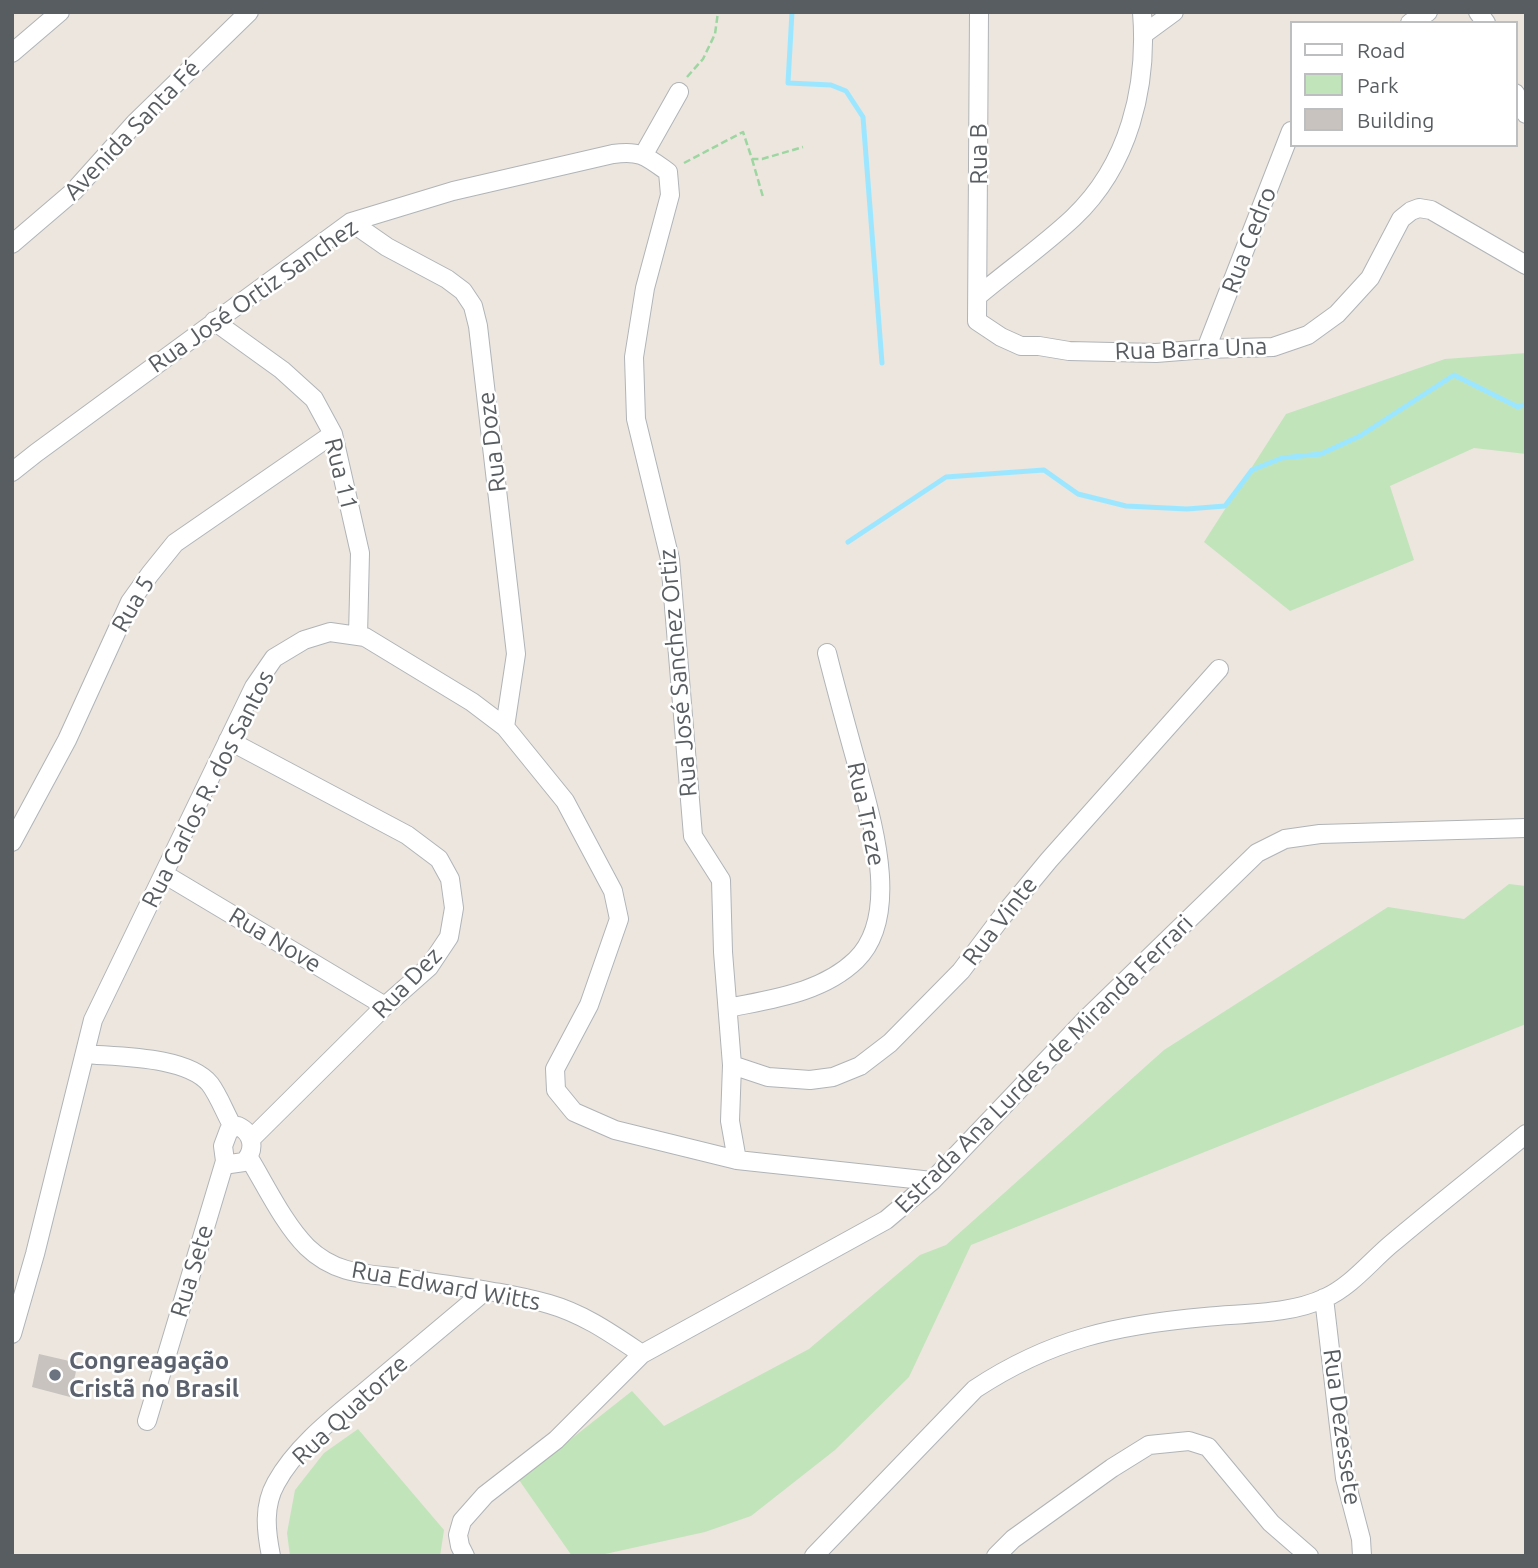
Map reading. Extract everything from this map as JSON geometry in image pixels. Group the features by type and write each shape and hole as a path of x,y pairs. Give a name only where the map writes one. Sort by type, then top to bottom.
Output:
{"street":[{"path":"12,53 60,12"},
{"name":"Avenida Santa Fé","path":"12,244 74,191 135,123 249,12"},
{"name":"Rua B","path":"978,296 979,12"},
{"path":"978,296 1074,216 1109,173 1130,131 1137,98 1144,34 1142,12"},
{"path":"1144,34 1174,12"},
{"path":"668,172 644,154 679,92"},
{"path":"1517,97 1526,114"},
{"name":"Rua Cedro","path":"1206,349 1290,134"},
{"name":"Rua José Ortiz Sanchez","path":"12,472 351,222 453,191 613,154 644,154"},
{"name":"Rua José Sanchez Ortiz","path":"668,172 670,195 645,288 634,357 636,419 670,559 693,836 721,880 723,952 732,1065 730,1121 737,1160"},
{"name":"Rua Barra Una","path":"978,296 977,321 1021,346 1069,351 1143,353 1273,347 1308,335 1337,314 1370,278 1401,219 1419,208 1432,210 1526,265"},
{"name":"Rua Doze","path":"351,222 387,247 447,279 463,291 473,306 478,326 516,654 505,727"},
{"name":"Rua 11","path":"214,321 282,370 314,399 333,434 360,553 358,636"},
{"name":"Rua 5","path":"12,842 67,740 130,602 150,574 175,543 333,434"},
{"name":"Rua Carlos R. dos Santos","path":"12,1334 35,1254 93,1020 254,687 274,658 304,640 330,632 365,637 472,702 505,727 565,801 613,891 619,919 589,1005 568,1040 555,1069 556,1090 574,1112 615,1130 737,1160 932,1181"},
{"name":"Rua Treze","path":"728,1008 799,993 839,973 857,959 870,941 876,922 881,890 878,844 827,653"},
{"name":"Rua Vinte","path":"732,1065 768,1077 810,1080 833,1077 860,1066 890,1043 961,971 1049,860 1219,669"},
{"name":"Rua Dez","path":"228,740 407,835 439,859 450,879 454,908 449,937 429,967 385,1006 251,1139"},
{"name":"Estrada Ana Lurdes de Miranda Ferrari","path":"465,1556 458,1535 462,1521 485,1495 556,1440 642,1354 886,1220 932,1181 1086,1019 1257,853 1285,839 1320,834 1526,828"},
{"name":"Rua Nove","path":"164,874 385,1006"},
{"path":"85,1054 153,1060 184,1067 209,1082 233,1127"},
{"path":"233,1127 242,1127 251,1139 249,1158 235,1164 225,1161 223,1146 225,1137 233,1127"},
{"path":"814,1556 975,1389 1006,1368 1049,1348 1144,1322 1290,1309 1324,1298 1355,1279 1388,1246 1526,1134"},
{"name":"Rua Edward Witts","path":"249,1158 293,1231 308,1248 332,1265 364,1275 413,1279 548,1303 579,1314 642,1354"},
{"name":"Rua Sete","path":"147,1421 225,1161"},
{"name":"Rua Quatorze","path":"271,1556 266,1531 268,1506 276,1483 300,1450 336,1416 485,1291"},
{"name":"Rua Dezessete","path":"1324,1298 1345,1478 1361,1539 1362,1556"},
{"path":"996,1556 1024,1531 1149,1445 1189,1441 1208,1447 1271,1523 1309,1556"}],"path":[{"path":"679,92 688,73 703,59 715,34 718,12"},
{"path":"668,172 743,132 763,197"},
{"path":"752,159 762,159 803,148"}],"green space":[{"path":"1526,353 1526,454 1474,448 1390,486 1414,560 1290,611 1204,542 1286,414 1445,359"},
{"path":"1509,884 1526,886 1526,1024 971,1245 909,1377 835,1450 751,1516 705,1532 596,1556 572,1556 519,1480 632,1391 664,1426 809,1349 920,1255 946,1245 1164,1050 1388,907 1464,919"},
{"path":"358,1429 444,1530 440,1556 290,1556 287,1533 295,1490 324,1453"}],"building":[{"name":"Congreagação Cristã no Brasil","path":"39,1354 78,1363 70,1397 32,1387"}],"waterway":[{"path":"792,12 788,83 831,85 846,91 863,117 882,363"},
{"path":"848,542 946,477 1044,470 1078,494 1126,506 1187,509 1225,506 1252,470 1282,458 1321,454 1360,436 1454,375 1518,407 1526,404"}],"place":[{"name":"Congreagação Cristã no Brasil","path":"55,1375"}]}
